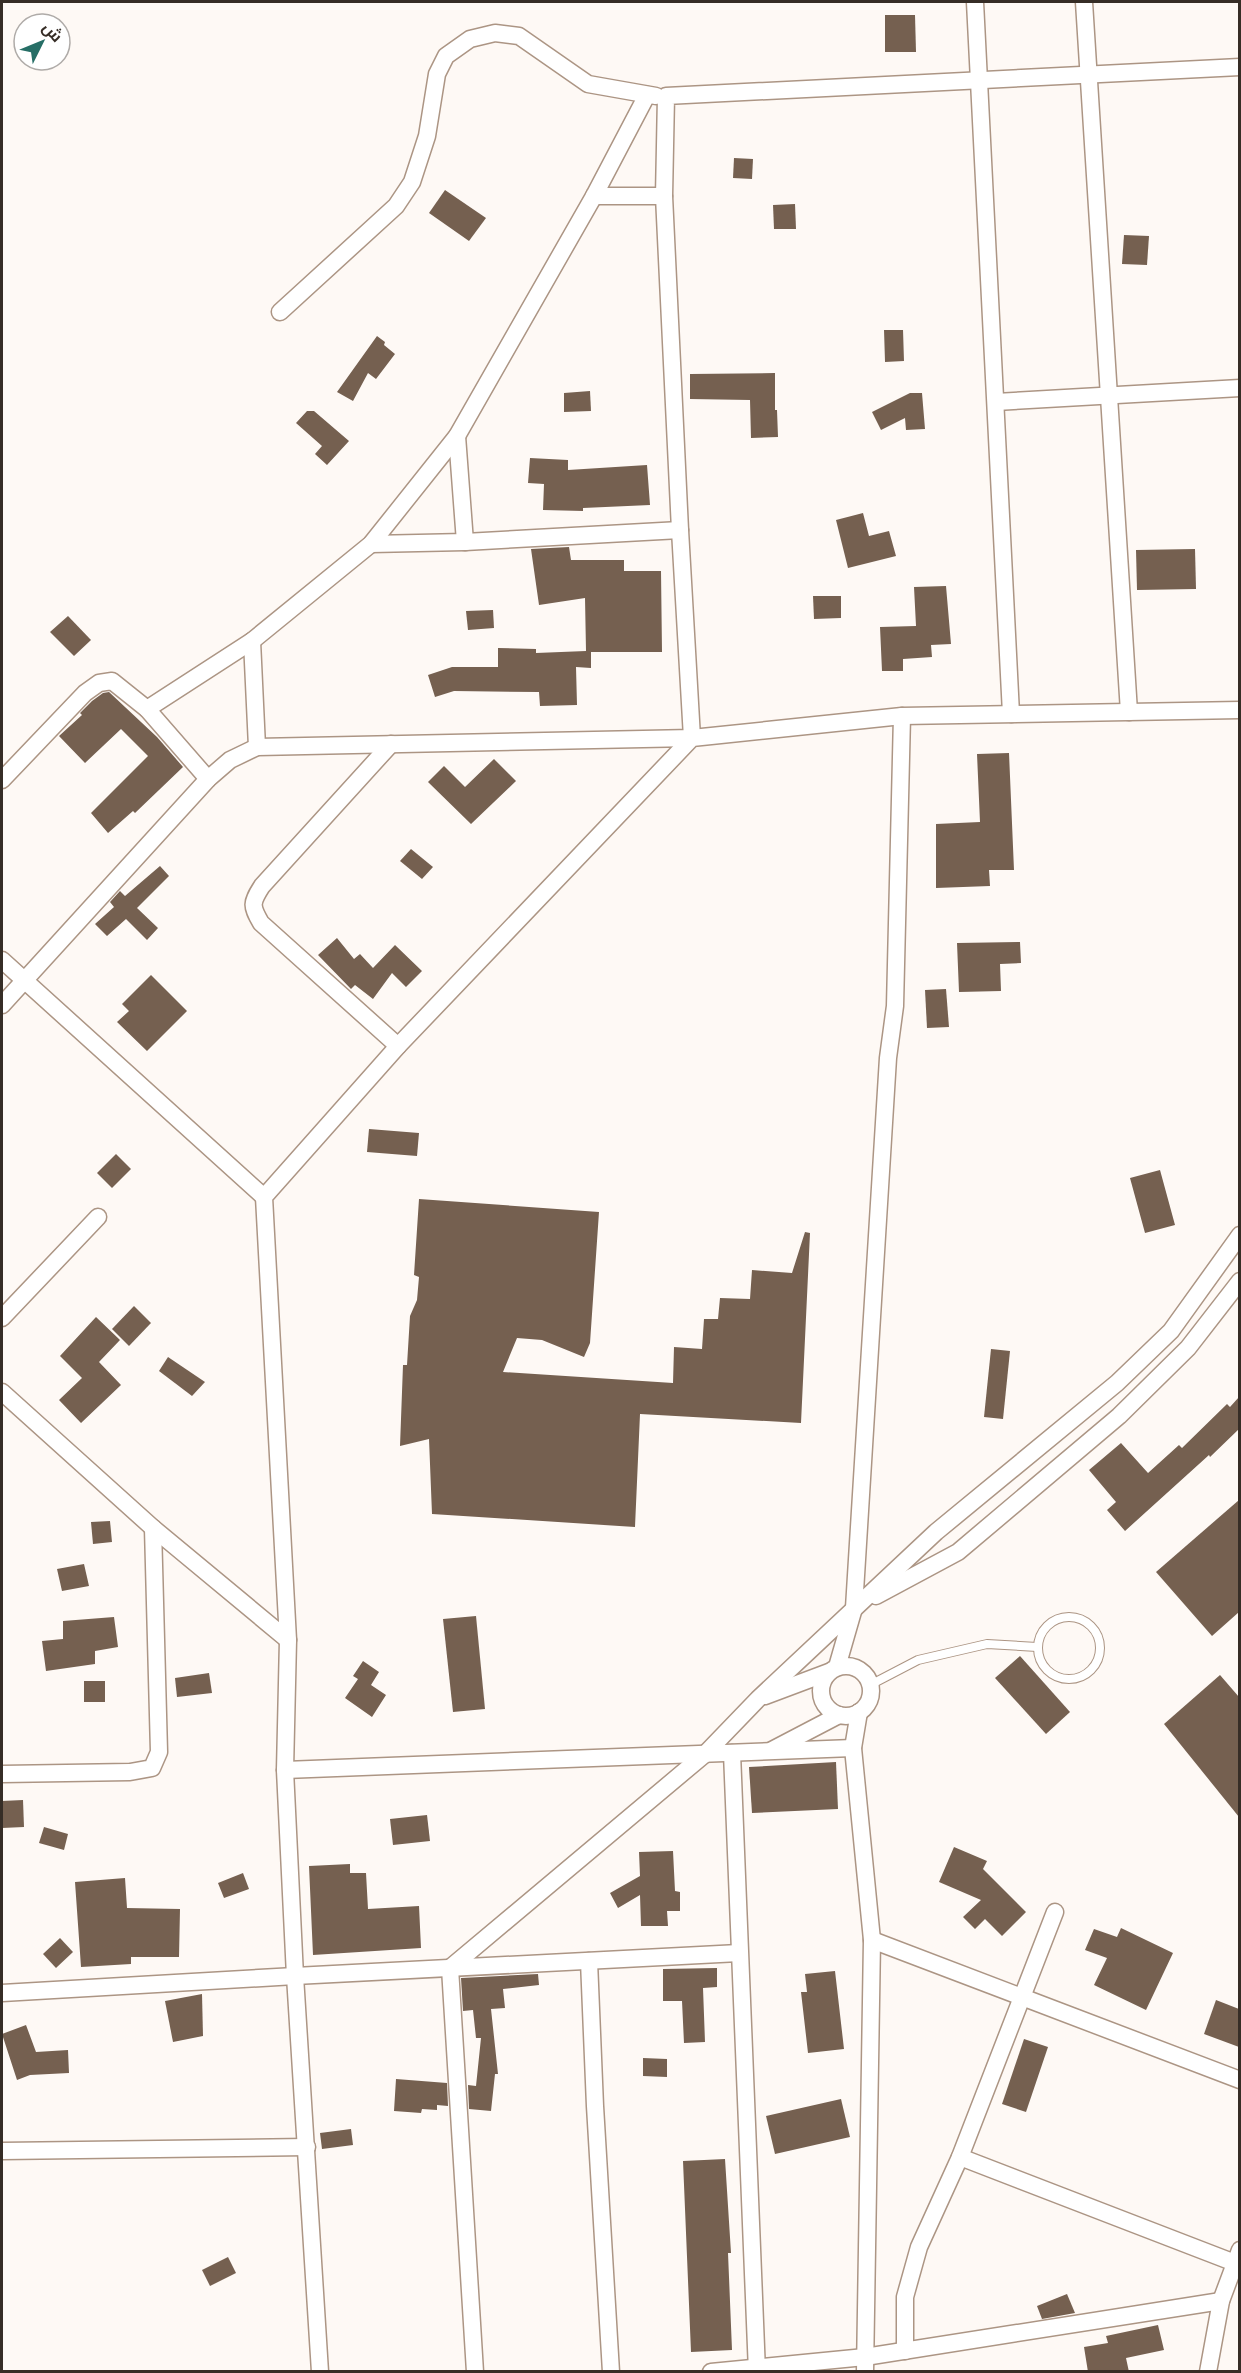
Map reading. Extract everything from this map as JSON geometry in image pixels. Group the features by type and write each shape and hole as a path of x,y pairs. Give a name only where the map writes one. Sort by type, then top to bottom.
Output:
{"street":[{"path":"975,2 1011,714"},
{"path":"1084,2 1129,712"},
{"path":"280,312 396,206 412,182 427,136 437,74 446,56 470,39 495,33 519,36 588,84 647,95 666,96 1239,67"},
{"path":"147,709 252,641 371,544 457,436 594,196 647,95"},
{"path":"320,2372 295,1976 285,1770 288,1640 264,1197 398,1046 692,738 664,196 666,96"},
{"path":"594,196 664,196"},
{"path":"996,402 1239,388"},
{"path":"457,436 465,542"},
{"path":"371,544 465,542 680,530"},
{"path":"252,641 257,747"},
{"path":"2,780 85,693 99,683 112,681 147,709 208,779"},
{"path":"2,1005 208,779 230,760 257,747 692,738 902,716 1239,711"},
{"path":"758,1699 833,1670 848,1666 858,1669 866,1676 870,1685 870,1695 866,1705 859,1712 849,1716 838,1715 830,1710 823,1702 821,1692 823,1681 833,1670 854,1608 888,1058 895,1006 902,716"},
{"path":"391,744 262,886 254,899 253,910 261,923 398,1046"},
{"path":"2,960 264,1197"},
{"path":"2,1318 98,1217"},
{"path":"450,1968 705,1754 758,1699 936,1532 1117,1383 1177,1323 1239,1235"},
{"path":"854,1608 958,1552 1119,1416 1188,1348 1239,1281"},
{"path":"2,1392 153,1528 288,1640"},
{"path":"2,1774 130,1772 152,1768 159,1752 153,1528"},
{"path":"859,1712 853,1749 872,1940 865,2364"},
{"path":"768,1752 838,1715"},
{"path":"285,1770 853,1749"},
{"path":"732,1753 757,2370"},
{"path":"905,2351 905,2297 919,2247 960,2157 1055,1912"},
{"path":"872,1940 1239,2080"},
{"path":"2,1994 739,1953"},
{"path":"589,1961 611,2372"},
{"path":"450,1968 475,2372"},
{"path":"2,2151 307,2147"},
{"path":"960,2157 1237,2257 1221,2301 1208,2372"},
{"path":"711,2372 865,2364 905,2351 1221,2301"}],"lane":[{"path":"1069,1616 1085,1621 1096,1633 1100,1648 1096,1664 1084,1676 1068,1680 1053,1675 1041,1663 1037,1647 1042,1632 1053,1620 1069,1616"},
{"path":"870,1685 918,1660 987,1644 1037,1647"}],"building":[{"path":"885,15 915,15 916,52 885,52"},
{"path":"734,158 753,159 752,179 733,178"},
{"path":"445,190 486,218 469,241 429,213"},
{"path":"795,204 796,229 774,229 773,205"},
{"path":"1124,235 1149,236 1147,265 1122,264"},
{"path":"884,330 903,330 904,361 885,362"},
{"path":"377,336 395,354 376,379 368,373 353,401 337,392"},
{"path":"775,373 778,437 751,438 750,400 690,399 690,374"},
{"path":"590,391 591,411 564,412 564,393"},
{"path":"910,393 922,393 925,429 906,430 905,418 881,430 872,412"},
{"path":"307,411 314,411 349,441 327,465 315,454 322,446 296,423"},
{"path":"530,458 568,460 568,470 647,465 650,505 583,508 583,511 543,510 544,484 528,483"},
{"path":"863,513 869,536 889,531 896,556 848,568 836,520"},
{"path":"569,547 571,560 624,560 624,571 661,571 662,652 591,652 591,668 576,667 577,705 540,706 539,692 454,691 435,697 428,675 452,667 498,667 498,648 536,649 536,653 586,651 585,598 539,605 531,549"},
{"path":"1195,549 1196,589 1137,590 1136,550"},
{"path":"946,586 951,644 931,645 932,657 903,659 903,671 882,671 880,627 916,626 914,587"},
{"path":"813,596 841,596 841,618 814,619"},
{"path":"493,610 494,628 468,630 466,611"},
{"path":"68,616 91,640 74,656 50,632"},
{"path":"109,692 157,737 183,767 135,813 133,811 108,833 91,813 148,756 121,729 85,763 59,736 82,715 80,713 92,701 103,693"},
{"path":"1009,753 1014,870 989,870 990,886 936,888 936,824 980,822 977,754"},
{"path":"494,759 516,781 471,824 428,782 444,766 465,787"},
{"path":"411,849 433,867 422,879 400,861"},
{"path":"160,866 169,876 137,908 158,928 147,940 126,919 107,936 95,924 114,907 110,902 120,891 125,896"},
{"path":"337,938 354,959 360,954 373,968 395,945 422,971 406,987 392,973 373,999 355,985 351,989 318,955"},
{"path":"1020,942 1021,963 1000,964 1001,991 959,992 957,943"},
{"path":"151,975 187,1011 147,1051 117,1022 129,1011 122,1004"},
{"path":"946,989 949,1027 927,1028 925,990"},
{"path":"369,1129 419,1133 417,1156 367,1152"},
{"path":"116,1154 131,1169 112,1188 97,1173"},
{"path":"1160,1170 1175,1225 1145,1233 1130,1178"},
{"path":"419,1199 599,1212 590,1343 584,1357 542,1340 517,1338 503,1372 673,1383 674,1347 702,1349 704,1319 718,1319 720,1298 750,1299 752,1270 792,1273 805,1232 810,1233 801,1423 640,1414 635,1527 432,1514 429,1439 400,1446 403,1365 407,1365 410,1316 417,1300 419,1277 414,1275"},
{"path":"134,1306 151,1323 129,1346 112,1329"},
{"path":"96,1317 120,1340 99,1362 121,1385 81,1423 59,1400 82,1378 60,1356"},
{"path":"991,1349 1010,1351 1003,1419 984,1417"},
{"path":"168,1357 205,1382 192,1396 159,1371"},
{"path":"1239,1397 1239,1429 1125,1531 1107,1510 1116,1502 1089,1470 1121,1443 1148,1473 1179,1445 1182,1448 1227,1404 1230,1407"},
{"path":"1239,1500 1239,1612 1212,1636 1156,1572"},
{"path":"110,1521 112,1542 93,1544 91,1522"},
{"path":"84,1564 89,1586 62,1591 57,1569"},
{"path":"476,1616 485,1709 453,1712 443,1619"},
{"path":"114,1617 118,1647 95,1651 95,1664 46,1671 42,1641 63,1639 63,1621"},
{"path":"1020,1656 1070,1712 1046,1734 995,1678"},
{"path":"363,1661 379,1672 371,1685 386,1695 372,1717 345,1698 358,1679 353,1676"},
{"path":"209,1673 212,1693 177,1697 175,1678"},
{"path":"1220,1675 1239,1697 1239,1817 1164,1724"},
{"path":"84,1681 105,1681 105,1702 84,1702"},
{"path":"836,1762 838,1809 752,1813 749,1767"},
{"path":"23,1800 24,1827 2,1828 2,1801"},
{"path":"427,1815 430,1841 393,1845 390,1819"},
{"path":"44,1827 68,1834 64,1850 39,1843"},
{"path":"954,1847 987,1861 983,1869 1026,1912 1002,1936 985,1919 975,1929 963,1917 981,1900 939,1882"},
{"path":"673,1851 675,1891 680,1892 680,1911 667,1911 668,1926 641,1926 640,1895 618,1908 610,1893 640,1876 639,1852"},
{"path":"350,1864 350,1873 366,1873 368,1909 419,1906 421,1948 313,1955 309,1866"},
{"path":"243,1873 249,1889 224,1898 218,1883"},
{"path":"125,1878 127,1908 180,1909 179,1957 131,1957 131,1964 81,1967 75,1882"},
{"path":"1121,1928 1173,1953 1146,2010 1094,1985 1107,1958 1085,1950 1094,1929 1117,1937"},
{"path":"60,1938 73,1952 56,1968 43,1954"},
{"path":"717,1968 717,1987 703,1988 705,2042 684,2043 682,2001 663,2001 663,1969"},
{"path":"835,1971 844,2049 808,2053 801,1992 807,1992 805,1974"},
{"path":"538,1974 539,1985 503,1989 505,2008 491,2009 498,2074 495,2074 491,2111 469,2109 468,2085 476,2086 481,2038 476,2038 473,2010 463,2011 461,1978"},
{"path":"202,1994 203,2036 173,2042 165,2001"},
{"path":"1216,2000 1239,2009 1239,2047 1204,2034"},
{"path":"26,2025 36,2052 68,2050 69,2073 30,2075 17,2080 2,2034"},
{"path":"1024,2039 1048,2047 1026,2112 1002,2104"},
{"path":"643,2058 667,2059 667,2077 643,2076"},
{"path":"396,2079 447,2083 448,2106 437,2105 437,2110 422,2109 421,2113 394,2111"},
{"path":"841,2099 850,2137 775,2154 766,2116"},
{"path":"351,2129 353,2145 322,2149 320,2133"},
{"path":"725,2159 731,2253 728,2253 732,2350 691,2352 683,2161"},
{"path":"228,2257 236,2273 210,2286 202,2270"},
{"path":"1067,2294 1075,2313 1042,2319 1037,2306"},
{"path":"1158,2325 1164,2350 1126,2358 1129,2372 1088,2372 1084,2347 1108,2343 1106,2336"}]}
